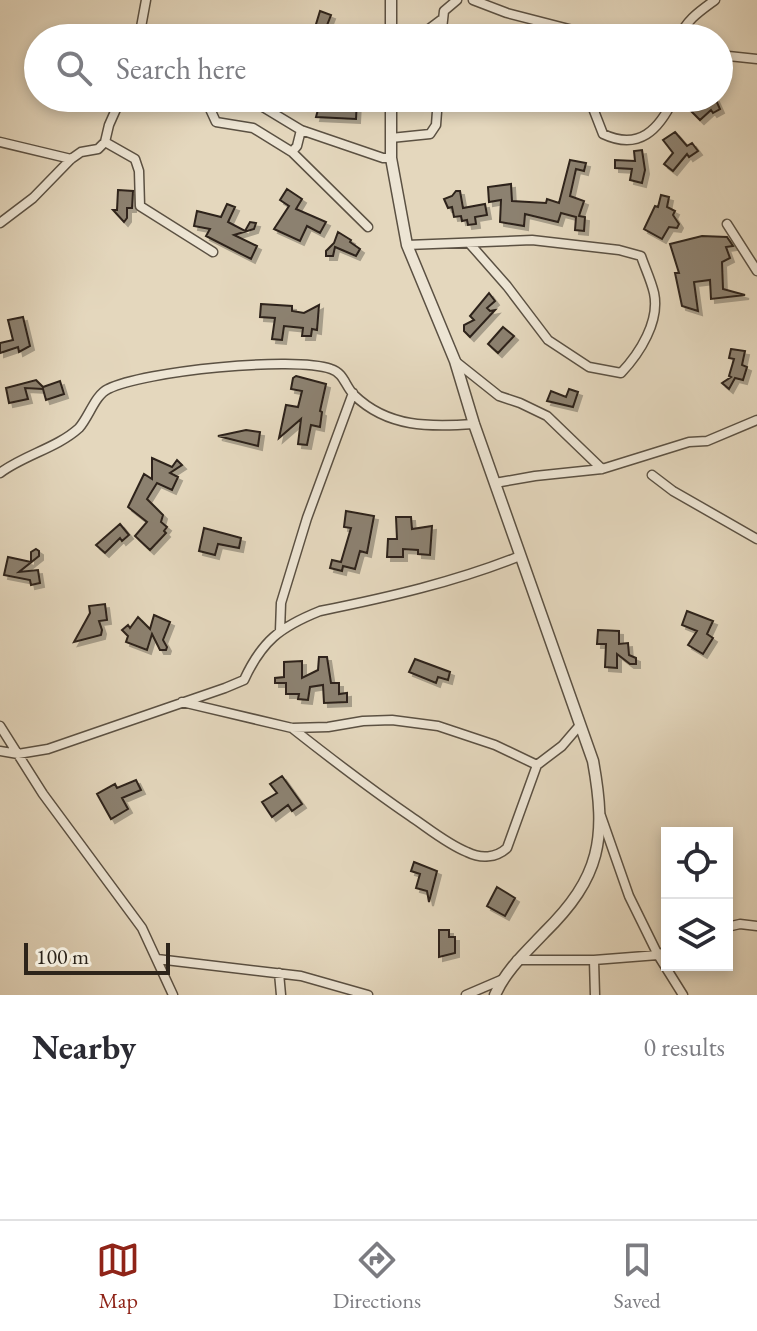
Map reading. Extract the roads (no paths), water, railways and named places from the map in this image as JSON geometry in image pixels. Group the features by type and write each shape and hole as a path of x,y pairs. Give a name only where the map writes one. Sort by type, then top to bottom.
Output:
{"street":[{"path":"142,24 146,0"},
{"path":"391,0 391,24"},
{"path":"441,24 444,11 457,0"},
{"path":"473,0 549,24"},
{"path":"687,24 715,0"},
{"path":"436,24 441,20"},
{"path":"733,56 757,59"},
{"path":"0,223 33,198 71,159 81,152 98,149 105,142 115,112"},
{"path":"211,112 216,122 253,128 292,152 368,227"},
{"path":"271,112 301,130 391,158"},
{"path":"391,112 391,158 407,245 455,361 474,424 593,761 601,815 629,896 661,950"},
{"path":"391,138 430,134 436,125 437,112"},
{"path":"594,112 603,134 623,143 635,140 658,124 665,112"},
{"path":"292,152 301,130"},
{"path":"0,142 71,159"},
{"path":"105,142 135,159 139,171 140,206 213,252"},
{"path":"727,224 757,271"},
{"path":"407,245 532,240 619,250 641,256 654,292 656,310 638,356 621,373 589,367 548,340 470,244"},
{"path":"455,361 499,396 547,416 602,469"},
{"path":"0,473 78,428 108,389 146,378 240,366 309,365 332,369 344,377 353,393 377,413 408,424 474,424"},
{"path":"280,631 281,603 307,518 353,393"},
{"path":"495,483 602,469 689,442 707,441 757,420"},
{"path":"652,475 673,491 757,539"},
{"path":"0,751 18,754 48,749 244,680 256,654 280,631 320,611 410,593 480,572 520,556"},
{"path":"181,702 292,728 392,720 438,726 495,745 537,765"},
{"path":"292,728 327,757 425,826 468,853 483,857 499,855 507,848 537,765 562,746 580,725"},
{"path":"0,726 43,794 142,928 173,995"},
{"path":"495,995 501,980 517,960 576,899 591,872 598,847 601,815"},
{"path":"733,926 757,926"},
{"path":"517,960 594,960 661,953"},
{"path":"157,959 301,976 368,995"},
{"path":"594,960 595,995"},
{"path":"672,971 683,995"},
{"path":"279,973 281,995"},
{"path":"466,995 501,980"}]}
